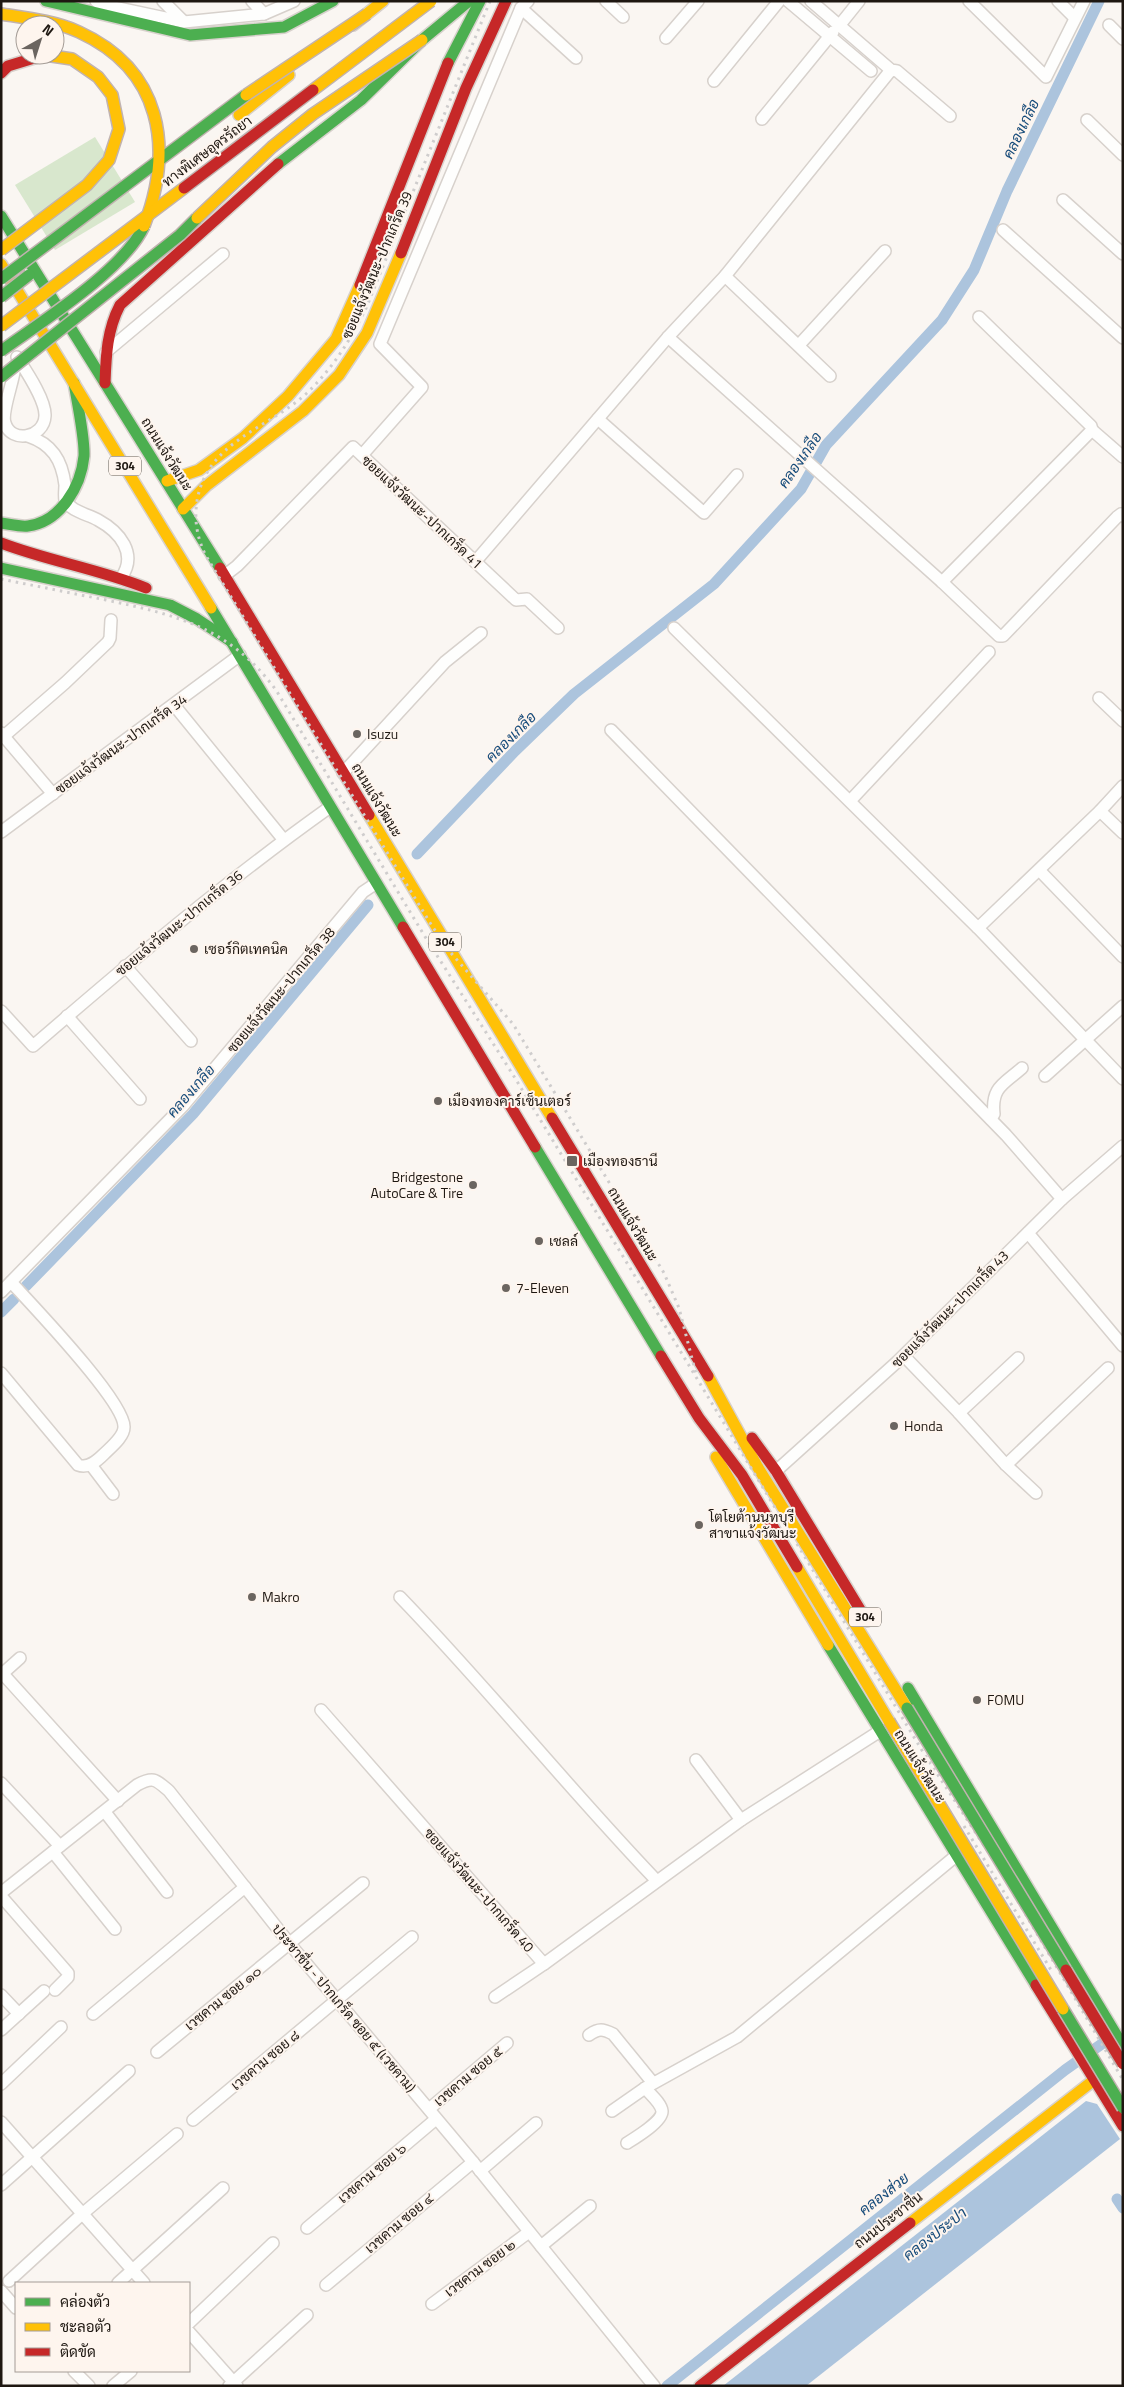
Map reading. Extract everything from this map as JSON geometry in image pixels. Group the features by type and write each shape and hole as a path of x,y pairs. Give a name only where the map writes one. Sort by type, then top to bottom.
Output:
{"main road":[{"path":"46,1 190,34 284,27 333,1"},
{"name":"ทางพิเศษอุดรรัถยา","path":"207,139 383,1"},
{"name":"ทางพิเศษอุดรรัถยา","path":"1,326 431,1"},
{"path":"1,376 180,235 232,183 313,114 422,40 470,1"},
{"name":"ซอยแจ้งวัฒนะ-ปากเกร็ด 39","path":"167,481 198,470 243,438 288,396 313,369 332,344 345,321 453,50 480,1"},
{"name":"ซอยแจ้งวัฒนะ-ปากเกร็ด 39","path":"183,509 194,494 250,454 303,410 330,384 350,360 365,336 397,263 482,48 506,1"},
{"path":"1,14 46,21 78,31 107,47 135,77 154,109 161,149 156,193 138,239 90,286 7,350"},
{"path":"1,279 250,92 367,14"},
{"path":"105,383 106,352 112,320 120,305 286,157 361,100 422,40"},
{"path":"1,250 87,185 110,160 119,129 112,95 98,77 72,59 65,58"},
{"path":"5,70 18,65"},
{"name":"ทางพิเศษอุดรรัถยา","path":"144,188 168,169"},
{"name":"ถนนแจ้งวัฒนะ","path":"1,216 167,481 724,1402 757,1466 907,1708 1123,2064"},
{"name":"ถนนแจ้งวัฒนะ","path":"1,264 240,655 375,884 699,1418 742,1475 1123,2108"},
{"path":"1,297 41,266"},
{"path":"313,369 330,384"},
{"path":"1,523 27,526 49,520 64,506 65,500 78,479 84,456 74,383"},
{"path":"1,543 121,578 153,591 170,605 197,619 232,642"},
{"path":"1,568 170,605"},
{"name":"ถนนแจ้งวัฒนะ","path":"724,1402 776,1471 999,1837 1121,2043"},
{"name":"ถนนแจ้งวัฒนะ","path":"699,1418 713,1450 740,1500 1123,2126"},
{"path":"936,1822 950,1830 960,1829 971,1822 977,1812 976,1800"},
{"path":"959,1858 964,1835 975,1829 987,1830 999,1837"},
{"path":"1016,1951 1053,1929"},
{"name":"ถนนประชาชื่น","path":"700,2386 1094,2080"}],"street":[{"path":"96,1 100,4 184,22 264,14 294,1"},
{"path":"163,1 184,22"},
{"path":"252,1 264,14"},
{"path":"606,1 623,16"},
{"path":"666,38 698,1"},
{"path":"714,81 779,1"},
{"path":"788,1 891,70 897,71 950,116"},
{"path":"811,1 834,31 871,71"},
{"path":"762,119 859,1"},
{"path":"969,1 1046,77 1084,1"},
{"path":"1058,1 1075,18"},
{"path":"362,456 422,387 380,344 524,5 576,58"},
{"path":"1109,25 1123,39"},
{"path":"475,562 668,338 725,276 891,70"},
{"path":"1087,120 1123,155"},
{"path":"1063,200 1123,254"},
{"path":"1003,230 1123,338"},
{"path":"799,346 885,251"},
{"path":"106,352 223,254"},
{"path":"725,276 830,376"},
{"path":"1,303 17,291"},
{"path":"979,317 1091,426 1092,430 1123,457"},
{"path":"1,331 14,376 4,414 5,423 10,431 18,435 40,440 51,448 60,464 65,500 77,511 111,528 125,545 129,560 127,570 121,578"},
{"path":"668,338 942,582 999,636 1003,636 1117,517 1121,514 1123,516"},
{"path":"1,343 4,352 1,355"},
{"path":"7,350 42,403 45,415 43,426 37,433 28,436"},
{"path":"598,420 704,513 737,475"},
{"path":"942,582 1092,430"},
{"name":"ซอยแจ้งวัฒนะ-ปากเกร็ด 41","path":"224,576 237,566 353,447 516,600 527,599 558,628"},
{"path":"53,794 3,734 66,683 108,642 111,620"},
{"path":"674,628 978,928 1123,1078"},
{"path":"343,773 445,662 481,633"},
{"path":"850,801 990,652"},
{"name":"ซอยแจ้งวัฒนะ-ปากเกร็ด 34","path":"1,832 240,655"},
{"path":"1099,698 1123,721"},
{"path":"174,705 284,839"},
{"path":"611,730 990,1119 1062,1199"},
{"path":"978,928 1040,870 1123,786"},
{"name":"ซอยแจ้งวัฒนะ-ปากเกร็ด 36","path":"1,1011 33,1046 124,966 284,839 330,807"},
{"path":"1100,811 1123,833"},
{"path":"1040,870 1123,957"},
{"name":"ซอยแจ้งวัฒนะ-ปากเกร็ด 38","path":"1,1292 183,1106 363,892 375,884"},
{"path":"124,966 191,1041"},
{"path":"1045,1076 1123,1006"},
{"path":"67,1016 140,1098"},
{"path":"990,1119 994,1114 992,1102 995,1094 1022,1068"},
{"name":"ซอยแจ้งวัฒนะ-ปากเกร็ด 43","path":"776,1471 838,1418 904,1356 1062,1199 1123,1146"},
{"path":"1028,1233 1123,1346"},
{"path":"1,1372 78,1465 83,1467 91,1465 123,1433 124,1424 116,1405 76,1354 11,1282"},
{"path":"904,1356 1006,1465 1036,1493"},
{"path":"959,1413 1018,1358"},
{"path":"1006,1465 1108,1368"},
{"path":"91,1465 113,1494"},
{"path":"400,1597 467,1668 600,1821 656,1880"},
{"path":"20,1658 2,1674 118,1801"},
{"name":"ซอยแจ้งวัฒนะ-ปากเกร็ด 40","path":"321,1710 544,1964 656,1880 741,1820 880,1731"},
{"path":"696,1760 741,1820"},
{"name":"ประชาชื่น - ปากเกร็ด ซอย ๕ (เวชคาม)","path":"1,1894 118,1801 147,1780 157,1780 170,1791 289,1943 473,2162 654,2386"},
{"path":"1,1783 56,1849 115,1928"},
{"path":"105,1812 167,1892"},
{"path":"612,2111 649,2085 737,2037 959,1858"},
{"name":"เวชคาม ซอย ๑๐","path":"157,2052 363,1883"},
{"path":"93,2014 245,1887"},
{"path":"1,1894 68,1973 67,1978 1,2030"},
{"name":"เวชคาม ซอย ๘","path":"193,2120 412,1936"},
{"path":"495,1996 544,1964"},
{"path":"1,1995 19,2014"},
{"path":"1,2084 61,2027"},
{"path":"590,2035 597,2030 604,2029 613,2034 649,2085 662,2109 662,2115 654,2123 627,2143"},
{"name":"เวชคาม ซอย ๕","path":"429,2109 507,2043"},
{"path":"1,2184 129,2071"},
{"name":"เวชคาม ซอย ๖","path":"307,2228 436,2119"},
{"path":"1,2122 81,2215 143,2282"},
{"path":"480,2171 536,2123"},
{"path":"9,2281 81,2215 177,2134"},
{"name":"เวชคาม ซอย ๔","path":"326,2285 473,2162"},
{"path":"119,2282 223,2188"},
{"path":"542,2246 590,2206"},
{"name":"เวชคาม ซอย ๒","path":"432,2304 529,2232"},
{"path":"190,2322 273,2243"},
{"path":"1,2292 15,2307"},
{"path":"190,2333 233,2384 307,2314"},
{"path":"75,2372 89,2386"},
{"path":"113,2386 130,2372"}],"green space":[{"path":"95,137 135,202 55,250 15,185"}],"water":[{"name":"คลองประปา","path":"1086,2101 1097,2104 1120,2139 806,2386 723,2386"}],"waterway":[{"name":"คลองเกลือ","path":"417,854 515,751 574,694 714,584 801,489 826,445 942,320 974,270 1007,191 1099,1"},
{"name":"คลองเกลือ","path":"26,1286 193,1114 368,905"},
{"name":"คลองเกลือ","path":"1,1312 14,1299"},
{"name":"คลองส่วย","path":"667,2386 1065,2070 1113,2036"},
{"path":"1117,2199 1123,2208"}],"railway":[{"path":"490,1 367,306 355,330 333,363 307,393 291,406 241,438 213,464 203,481 197,501 197,529 206,556 432,926 451,953 513,1024 664,1273 679,1308 696,1374"},
{"path":"1,579 132,606 200,627 221,638 240,652 276,690 424,935 515,1078 923,1752 996,1864 1123,2080"},
{"path":"964,1826 1051,1970"}],"traffic: fast":[{"path":"46,1 190,35 284,27 333,1"},
{"path":"278,164 361,100 422,40 469,1"},
{"path":"448,63 480,1"},
{"path":"1,279 246,95"},
{"path":"1,216 220,568"},
{"path":"1,377 180,235 197,218"},
{"path":"1,351 59,310 101,277 134,243 144,226"},
{"path":"1,297 29,275"},
{"path":"1,523 18,526 39,523 50,518 59,510 73,491 82,468 84,456 82,430 74,383"},
{"path":"1,568 170,605 197,619 232,642"},
{"path":"211,608 403,927"},
{"path":"535,1147 661,1356"},
{"path":"828,1645 1036,1985"},
{"path":"908,1688 1123,2046"},
{"path":"907,1708 1066,1970"},
{"path":"1063,2009 1123,2108"}],"traffic: slow":[{"path":"353,25 383,1"},
{"path":"313,90 431,1"},
{"path":"1,14 51,23 79,32 107,48 128,67 144,90 154,114 159,140 158,168 153,197 144,226"},
{"path":"246,95 367,14"},
{"path":"197,218 272,147 313,114 422,40"},
{"path":"1,250 87,185 109,160 119,129 112,95 98,77 72,59 65,58"},
{"path":"239,115 289,75"},
{"path":"1,326 184,188"},
{"path":"183,509 206,486 303,411 339,375 367,333 401,253"},
{"path":"1,264 211,608"},
{"path":"167,481 199,470 243,438 288,396 336,339 360,285"},
{"path":"369,815 552,1118"},
{"path":"708,1376 757,1466 907,1708"},
{"path":"716,1457 828,1645"},
{"path":"797,1567 889,1721"},
{"path":"889,1721 1063,2009"},
{"path":"910,2223 1094,2080"}],"traffic: jam":[{"path":"401,253 466,88 506,1"},
{"path":"360,285 448,63"},
{"path":"1,73 8,66 15,64"},
{"path":"184,188 313,90"},
{"path":"105,383 110,333 120,305 278,164"},
{"path":"1,543 110,575 146,588"},
{"path":"220,568 369,815"},
{"path":"403,927 535,1147"},
{"path":"552,1118 708,1376"},
{"path":"661,1356 699,1418 742,1475 797,1567"},
{"path":"752,1438 776,1471 867,1621"},
{"path":"1066,1970 1123,2064"},
{"path":"1036,1985 1123,2126"},
{"path":"700,2386 910,2223"}],"place":[{"name":"Isuzu","path":"357,734"},
{"name":"เซอร์กิตเทคนิค","path":"194,949"},
{"name":"เมืองทองคาร์เซ็นเตอร์","path":"438,1101"},
{"name":"เมืองทองธานี","path":"572,1161"},
{"name":"Bridgestone AutoCare & Tire","path":"473,1185"},
{"name":"เชลล์","path":"539,1241"},
{"name":"7-Eleven","path":"506,1288"},
{"name":"Honda","path":"894,1426"},
{"name":"โตโยต้านนทบุรี สาขาแจ้งวัฒนะ","path":"699,1525"},
{"name":"Makro","path":"252,1597"},
{"name":"FOMU","path":"977,1700"}]}
